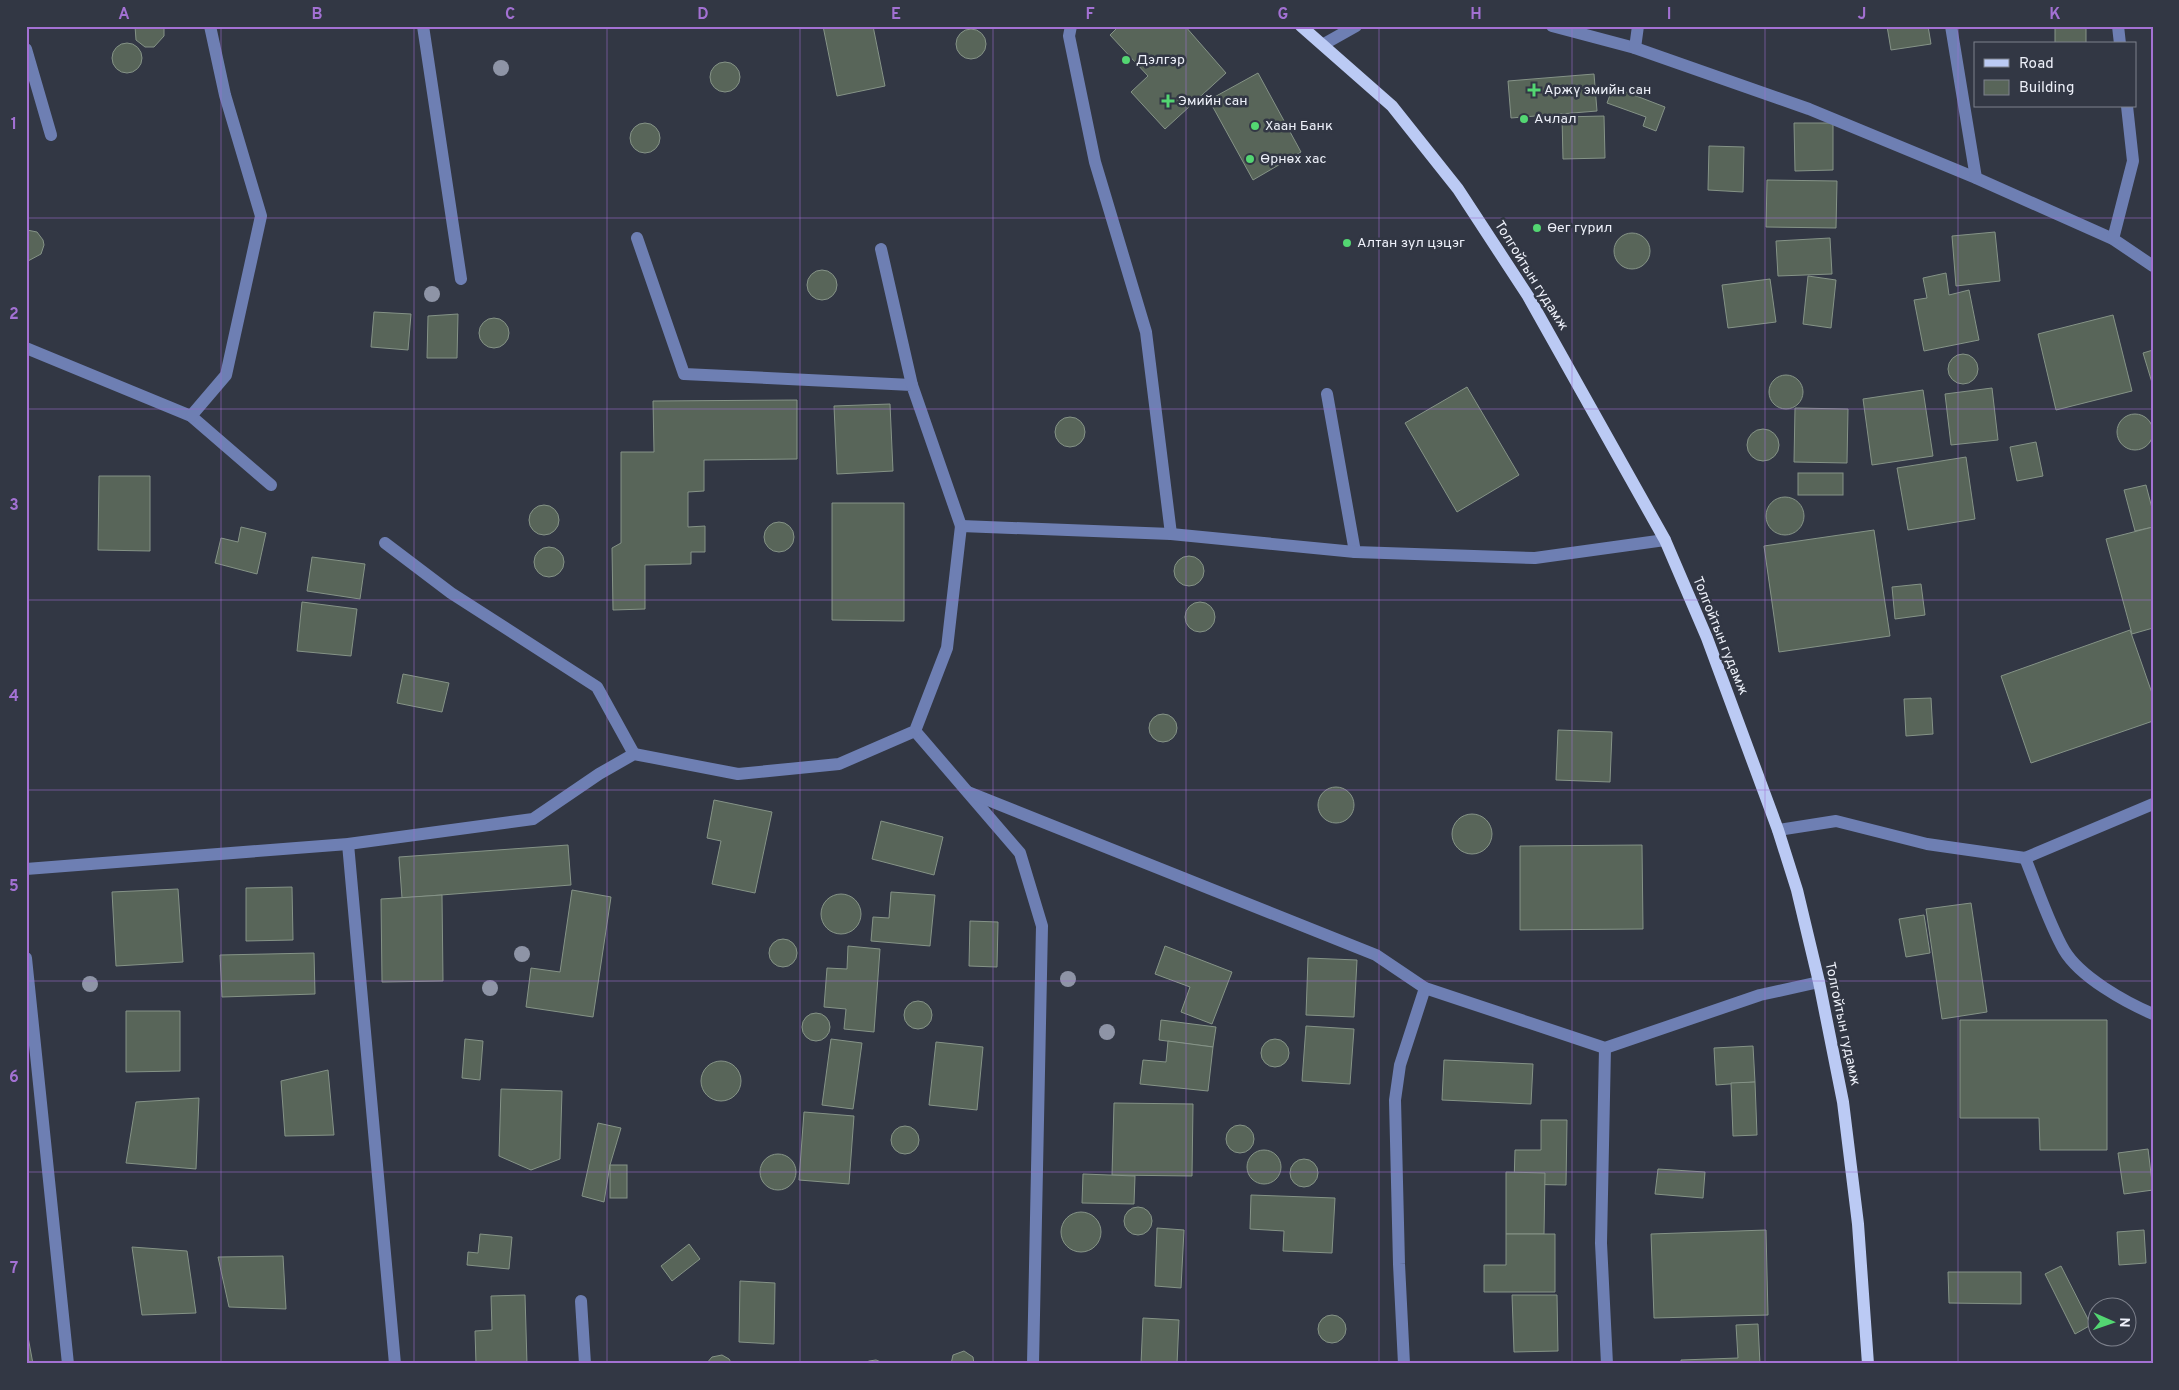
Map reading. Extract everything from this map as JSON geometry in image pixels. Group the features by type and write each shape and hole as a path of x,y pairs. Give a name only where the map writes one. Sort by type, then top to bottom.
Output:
{"main road":[{"name":"Толгойтын гудамж","path":"1300,26 1324,44 1392,106 1458,189 1528,296 1665,540 1707,638 1778,830 1797,890 1819,982 1844,1112 1858,1224 1868,1364"}],"street":[{"path":"191,416 226,375 261,216 225,95 210,26"},
{"path":"423,26 461,279"},
{"path":"1071,26 1069,36 1095,162 1146,332 1170,534"},
{"path":"1324,44 1356,26"},
{"path":"1552,26 1635,48 1809,109 1976,178 2113,239 2153,266"},
{"path":"1635,48 1638,26"},
{"path":"1951,26 1976,178"},
{"path":"2118,26 2120,42"},
{"path":"26,49 51,135"},
{"path":"2113,239 2132,160 2127,108"},
{"path":"637,238 684,374 912,385"},
{"path":"26,869 348,844 533,819 599,774 634,754 738,774 840,764 915,731 947,648 961,526 912,385 882,249"},
{"path":"26,348 191,416 271,485"},
{"path":"1326,394 1355,552"},
{"path":"961,526 1170,534 1355,552 1535,558 1665,540"},
{"path":"385,543 451,593 597,687 634,754"},
{"path":"915,731 1020,853 1042,926 1033,1364"},
{"path":"968,792 1376,955 1425,988 1605,1048 1760,995 1819,982"},
{"path":"1778,830 1836,821 1927,844 2025,858 2153,804"},
{"path":"348,844 395,1364"},
{"path":"2025,858 2065,951 2095,982 2129,1004 2153,1014"},
{"path":"26,958 68,1364"},
{"path":"1404,1364 1399,1264 1395,1100 1400,1064 1425,988"},
{"path":"1605,1048 1601,1243 1607,1364"},
{"path":"581,1301 585,1364"}],"building":[{"path":"135,26 164,26 164,36 154,47 145,47 136,40"},
{"path":"823,26 873,26 885,86 837,96"},
{"path":"1119,26 1185,26 1226,73 1165,129 1131,92 1148,76 1110,35"},
{"path":"1887,26 1928,26 1931,44 1891,50"},
{"path":"2055,26 2086,26 2086,42 2055,42"},
{"path":"971,29 982,33 986,44 982,55 971,59 960,55 956,44 960,33"},
{"path":"127,43 138,47 142,58 138,69 127,73 116,69 112,58 116,47"},
{"path":"725,62 736,66 740,77 736,88 725,92 714,88 710,77 714,66"},
{"name":"Хаан Банк","path":"1258,73 1301,152 1253,180 1209,100"},
{"path":"1594,74 1597,111 1511,118 1508,81"},
{"path":"1613,87 1665,107 1656,131 1643,126 1646,117 1607,103"},
{"path":"1604,116 1605,158 1563,159 1562,117"},
{"path":"645,123 656,127 660,138 656,149 645,153 634,149 630,138 634,127"},
{"path":"1794,123 1833,123 1833,170 1795,171"},
{"path":"1709,146 1744,147 1743,192 1708,190"},
{"path":"1767,180 1837,181 1836,228 1766,227"},
{"path":"27,230 37,232 44,245 41,254 28,261 26,260"},
{"path":"1995,232 2000,281 1956,286 1952,236"},
{"path":"1632,233 1639,234 1645,238 1649,244 1649,258 1645,264 1639,268 1632,269 1625,268 1619,264 1615,258 1614,251 1615,244 1619,238 1625,234"},
{"path":"1830,238 1832,274 1778,276 1776,241"},
{"path":"822,270 833,274 837,285 833,296 822,300 811,296 807,285 811,274"},
{"path":"1946,273 1949,295 1969,290 1979,340 1924,351 1914,300 1927,298 1923,278"},
{"path":"1808,276 1836,280 1831,328 1803,324"},
{"path":"1770,279 1776,322 1728,328 1722,285"},
{"path":"374,312 411,314 408,350 371,347"},
{"path":"458,314 457,358 427,358 428,316"},
{"path":"2113,315 2132,391 2056,410 2038,334"},
{"path":"494,318 505,322 509,333 505,344 494,348 483,344 479,333 483,322"},
{"path":"2153,350 2153,386 2143,353"},
{"path":"1963,354 1969,355 1977,363 1977,375 1969,383 1963,384 1957,383 1949,375 1948,369 1949,363 1957,355"},
{"path":"1786,375 1798,380 1803,392 1798,404 1786,409 1774,404 1769,392 1774,380"},
{"path":"1467,387 1519,475 1457,512 1405,423"},
{"path":"1992,388 1998,440 1951,445 1945,394"},
{"path":"1923,390 1933,456 1872,465 1863,399"},
{"path":"797,400 797,459 704,460 704,491 688,492 688,527 705,526 705,552 691,552 691,564 645,565 645,609 613,610 612,548 621,543 621,452 654,452 653,401"},
{"path":"890,404 893,471 837,474 834,406"},
{"path":"1795,408 1848,409 1847,463 1794,462"},
{"path":"2135,414 2142,415 2148,419 2152,425 2152,439 2148,445 2142,449 2135,450 2128,449 2122,445 2118,439 2117,432 2118,425 2122,419 2128,415"},
{"path":"1070,417 1081,421 1085,432 1081,443 1070,447 1059,443 1055,432 1059,421"},
{"path":"1763,429 1769,430 1774,434 1778,439 1778,451 1774,456 1769,460 1763,461 1757,460 1752,456 1748,451 1747,445 1748,439 1752,434 1757,430"},
{"path":"2036,442 2043,476 2017,481 2010,447"},
{"path":"1966,457 1975,519 1908,530 1897,468"},
{"path":"1798,473 1843,473 1843,495 1798,495"},
{"path":"99,476 150,476 150,551 98,550"},
{"path":"2146,485 2153,512 2153,527 2135,531 2124,490"},
{"path":"1785,497 1798,503 1804,516 1798,529 1785,535 1772,529 1766,516 1772,503"},
{"path":"832,503 904,503 904,621 832,620"},
{"path":"544,505 555,509 559,520 555,531 544,535 533,531 529,520 533,509"},
{"path":"779,522 790,526 794,537 790,548 779,552 768,548 764,537 768,526"},
{"path":"241,527 266,533 257,574 215,563 221,538 238,542"},
{"path":"2153,527 2153,628 2132,634 2106,539"},
{"path":"1874,530 1890,636 1779,652 1764,546"},
{"path":"549,547 560,551 564,562 560,573 549,577 538,573 534,562 538,551"},
{"path":"1189,556 1200,560 1204,571 1200,582 1189,586 1178,582 1174,571 1178,560"},
{"path":"312,557 365,564 360,599 307,591"},
{"path":"1921,584 1925,615 1895,619 1892,587"},
{"path":"302,602 357,609 351,656 297,651"},
{"path":"1200,602 1211,606 1215,617 1211,628 1200,632 1189,628 1185,617 1189,606"},
{"path":"2130,630 2153,696 2153,721 2031,763 2001,676"},
{"path":"403,674 449,683 442,712 397,703"},
{"path":"1931,698 1933,734 1906,736 1904,699"},
{"path":"1163,714 1173,718 1177,728 1173,738 1163,742 1153,738 1149,728 1153,718"},
{"path":"1558,730 1612,732 1610,782 1556,780"},
{"path":"1336,787 1343,788 1349,792 1353,798 1353,812 1349,818 1343,822 1336,823 1329,822 1323,818 1319,812 1318,805 1319,798 1323,792 1329,788"},
{"path":"714,800 772,812 755,893 712,884 721,841 707,838"},
{"path":"1472,814 1486,820 1492,834 1486,848 1472,854 1458,848 1452,834 1458,820"},
{"path":"881,821 943,837 934,875 872,859"},
{"path":"568,845 571,885 402,898 399,857"},
{"path":"1642,845 1643,929 1520,930 1520,846"},
{"path":"292,887 293,940 246,941 246,888"},
{"path":"178,889 183,962 116,966 112,892"},
{"path":"572,890 611,897 593,1017 526,1007 531,968 560,972"},
{"path":"891,892 935,895 930,946 871,941 873,917 889,918"},
{"path":"845,894 852,897 858,903 861,914 860,922 852,931 845,934 837,934 830,931 822,922 821,910 824,903 833,895"},
{"path":"442,895 443,981 382,982 381,899"},
{"path":"1971,903 1987,1012 1942,1019 1926,909"},
{"path":"1924,915 1930,953 1906,957 1899,919"},
{"path":"970,921 998,922 997,967 969,966"},
{"path":"783,939 793,943 797,953 793,963 783,967 773,963 769,953 773,943"},
{"path":"848,946 880,949 874,1032 844,1029 846,1009 824,1007 827,968 847,969"},
{"path":"1165,946 1232,972 1212,1024 1181,1012 1190,987 1155,974"},
{"path":"314,953 315,994 222,997 220,955"},
{"path":"1308,958 1357,960 1354,1017 1306,1015"},
{"path":"918,1001 928,1005 932,1015 928,1025 918,1029 908,1025 904,1015 908,1005"},
{"path":"126,1011 180,1011 180,1071 126,1072"},
{"path":"816,1013 826,1017 830,1027 826,1037 816,1041 806,1037 802,1027 806,1017"},
{"path":"1161,1020 1216,1027 1213,1047 1159,1040"},
{"path":"1960,1020 2107,1020 2107,1150 2040,1150 2039,1118 1960,1118"},
{"path":"1306,1026 1354,1029 1350,1084 1302,1081"},
{"path":"465,1039 483,1041 480,1080 462,1078"},
{"path":"831,1039 862,1043 853,1109 822,1105"},
{"path":"1275,1039 1285,1043 1289,1053 1285,1063 1275,1067 1265,1063 1261,1053 1265,1043"},
{"path":"1168,1041 1213,1047 1208,1091 1140,1084 1143,1060 1166,1062"},
{"path":"936,1042 983,1047 977,1110 929,1105"},
{"path":"1753,1046 1755,1082 1716,1085 1714,1048"},
{"path":"1444,1060 1533,1064 1531,1104 1442,1100"},
{"path":"725,1061 732,1064 738,1070 741,1081 740,1089 732,1098 725,1101 717,1101 710,1098 702,1089 701,1077 704,1070 713,1062"},
{"path":"328,1070 334,1135 285,1136 281,1081"},
{"path":"1755,1082 1757,1135 1733,1136 1731,1083"},
{"path":"501,1089 562,1091 560,1159 531,1170 499,1156"},
{"path":"199,1098 196,1169 126,1163 136,1102"},
{"path":"1114,1103 1193,1104 1192,1176 1112,1175"},
{"path":"804,1112 854,1116 849,1184 799,1180"},
{"path":"1541,1120 1567,1120 1566,1185 1514,1184 1515,1150 1541,1150"},
{"path":"598,1123 621,1128 610,1165 604,1202 582,1196"},
{"path":"1240,1125 1250,1129 1254,1139 1250,1149 1240,1153 1230,1149 1226,1139 1230,1129"},
{"path":"905,1126 915,1130 919,1140 915,1150 905,1154 895,1150 891,1140 895,1130"},
{"path":"2148,1149 2153,1190 2124,1194 2118,1153"},
{"path":"1264,1150 1276,1155 1281,1167 1276,1179 1264,1184 1252,1179 1247,1167 1252,1155"},
{"path":"778,1154 785,1155 791,1159 795,1165 795,1179 791,1185 785,1189 778,1190 771,1189 765,1185 761,1179 760,1172 761,1165 765,1159 771,1155"},
{"path":"1304,1159 1314,1163 1318,1173 1314,1183 1304,1187 1294,1183 1290,1173 1294,1163"},
{"path":"610,1165 627,1165 627,1198 610,1198"},
{"path":"1658,1169 1705,1172 1703,1198 1655,1194"},
{"path":"1506,1172 1545,1173 1544,1234 1506,1234"},
{"path":"1083,1174 1135,1176 1134,1204 1082,1203"},
{"path":"1251,1195 1335,1198 1332,1253 1283,1251 1284,1231 1250,1229"},
{"path":"1138,1207 1148,1211 1152,1221 1148,1231 1138,1235 1128,1231 1124,1221 1128,1211"},
{"path":"1085,1212 1092,1215 1098,1221 1101,1232 1100,1240 1092,1249 1085,1252 1077,1252 1070,1249 1062,1240 1061,1228 1064,1221 1073,1213"},
{"path":"1157,1228 1184,1230 1181,1288 1155,1286"},
{"path":"1766,1230 1768,1315 1654,1318 1651,1234"},
{"path":"2144,1230 2146,1263 2119,1265 2117,1232"},
{"path":"480,1234 512,1237 509,1269 467,1265 468,1252 478,1253"},
{"path":"1506,1234 1555,1234 1555,1292 1484,1292 1484,1265 1506,1265"},
{"path":"689,1244 700,1259 672,1281 661,1266"},
{"path":"132,1247 187,1251 196,1313 142,1315"},
{"path":"283,1256 286,1309 229,1307 218,1257"},
{"path":"2061,1266 2086,1315 2086,1328 2075,1334 2045,1274"},
{"path":"1948,1272 2021,1272 2021,1304 1949,1303"},
{"path":"740,1281 775,1283 774,1344 739,1342"},
{"path":"525,1295 527,1364 476,1364 475,1331 492,1330 491,1296"},
{"path":"1512,1295 1557,1295 1558,1351 1514,1352"},
{"path":"1332,1315 1342,1319 1346,1329 1342,1339 1332,1343 1322,1339 1318,1329 1322,1319"},
{"path":"1143,1318 1179,1320 1177,1364 1141,1364"},
{"path":"1758,1324 1760,1364 1681,1364 1681,1360 1738,1358 1736,1325"},
{"path":"26,1326 33,1364 26,1364"},
{"path":"964,1351 973,1357 974,1364 951,1364 953,1355"},
{"path":"722,1355 729,1359 732,1364 706,1364 712,1357"},
{"path":"876,1360 886,1364 863,1364 869,1361"}],"place":[{"name":"Дэлгэр","path":"1126,60"},
{"name":"Аржү эмийн сан","path":"1534,90"},
{"name":"Эмийн сан","path":"1168,101"},
{"name":"Ачлал","path":"1524,119"},
{"name":"Хаан Банк","path":"1255,126"},
{"name":"Өрнөх хас","path":"1250,159"},
{"name":"Өег гурил","path":"1537,228"},
{"name":"Алтан зул цэцэг","path":"1347,243"}]}
